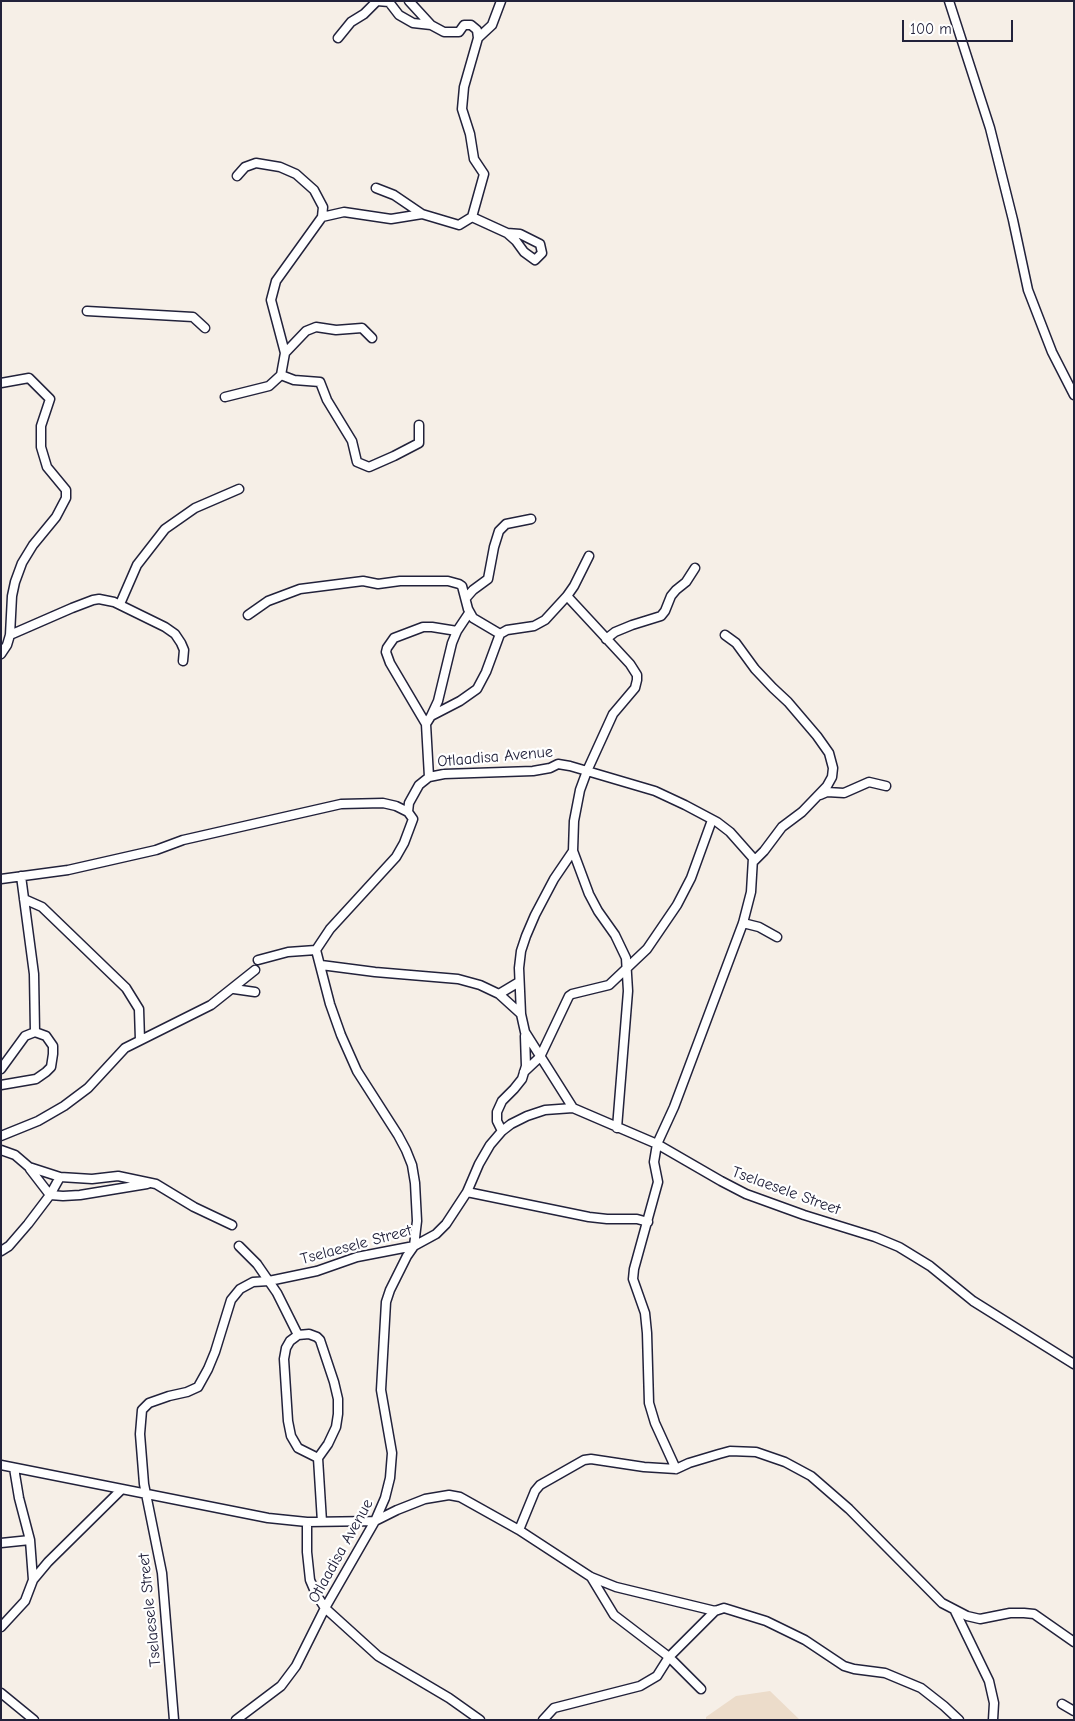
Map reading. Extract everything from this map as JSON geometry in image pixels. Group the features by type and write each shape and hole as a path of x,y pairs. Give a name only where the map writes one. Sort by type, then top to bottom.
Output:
{"street":[{"path":"338,38 351,22 364,14 377,1 389,2 399,15 413,23 431,25"},
{"path":"376,188 394,195 422,214 459,225 472,217 484,174 474,159 470,134 462,109 464,87 478,38 477,30 471,25 464,25 459,32 444,32 431,25 409,1"},
{"path":"478,38 492,25 502,1"},
{"path":"949,1 992,136 1028,290 1052,352 1074,395"},
{"path":"225,397 269,386 281,375 285,353 272,300 276,281 322,217 324,207 314,190 296,174 280,168 256,163 245,167 237,176"},
{"path":"322,217 344,212 390,219 422,214"},
{"path":"472,217 507,232"},
{"path":"87,311 192,317 205,328"},
{"path":"285,353 306,331 316,327 336,330 362,328 372,338"},
{"path":"281,375 294,380 320,382 327,400 352,441 357,462 369,467 419,443 419,425"},
{"path":"1,384 30,378 50,399 41,426 40,447 47,467 66,490 66,498 56,517 33,545 22,563 12,596 10,635 7,646 1,654"},
{"path":"120,604 137,566 165,529 194,508 239,489"},
{"path":"466,598 488,579 499,531 506,524 531,519"},
{"path":"431,716 460,701 477,689 486,672 500,634 507,630 534,626 545,620 574,586 589,556"},
{"path":"606,639 615,632 661,616 671,596 686,582 695,568"},
{"path":"248,615 268,601 290,592 335,584 364,581 378,584 400,580 448,581 462,586 469,614 482,625 500,634"},
{"path":"567,596 635,670 637,675 635,688 613,714 586,771 574,821 573,851 589,894 598,911 615,935 626,958 628,968 618,1128"},
{"path":"10,635 99,599 120,604 175,634 184,650 183,661"},
{"path":"426,724 438,701 456,631 469,614"},
{"path":"429,777 426,724 390,663 386,652 394,638 423,627 456,631"},
{"path":"676,1469 655,1424 649,1403 648,1333 645,1313 633,1278 658,1182 654,1162 657,1144 680,1090 743,923 751,892 754,861 782,827 796,818 827,786 832,777 833,768 830,753 817,736 788,702 755,669 736,643 725,635"},
{"name":"Otlaadisa Avenue","path":"236,1720 288,1679 325,1608 375,1521 385,1498 390,1478 392,1453 381,1390 386,1302 407,1256 414,1246 417,1221 412,1165 398,1134 357,1071 330,1004 316,950 330,929 396,857 413,819 408,812 409,803 419,785 429,777 444,774 533,770 550,768 558,764 586,771 655,792 685,805 730,832 752,854 754,861"},
{"path":"818,796 827,792 844,793 869,782 886,786"},
{"path":"1,880 68,870 156,850 183,840 341,804 383,803 396,806 408,812"},
{"path":"524,1072 540,1057 569,996 608,985 647,950 677,904 691,878 712,820"},
{"path":"502,1130 497,1121 496,1112 522,1079 526,1066 525,1032 521,1014 519,982 521,951 535,915 554,879 573,851"},
{"path":"21,876 34,974 35,1032"},
{"path":"24,899 42,907 126,988 139,1009 140,1040"},
{"path":"743,923 759,927 777,937"},
{"path":"258,960 288,952 316,950"},
{"path":"321,965 458,979 480,985 499,994 521,1014"},
{"path":"1,1136 38,1121 76,1098 88,1088 125,1048 206,1008 255,970"},
{"path":"499,994 519,982"},
{"path":"234,988 255,992"},
{"path":"1,1069 25,1036 35,1032 46,1036 53,1046 51,1067 46,1072 36,1079 1,1085"},
{"path":"525,1032 573,1108"},
{"name":"Tselaesele Street","path":"174,1720 162,1573 159,1551 145,1493 140,1434 142,1410 148,1404 198,1387 215,1352 230,1300 240,1289 253,1282 269,1281 318,1271 357,1257 414,1246 436,1234 446,1224 467,1192 479,1164 490,1145 502,1130 527,1116 545,1110 573,1108 657,1144 746,1194 875,1237 899,1247 930,1266 973,1301 1074,1364"},
{"path":"1,1150 15,1155 29,1167 50,1195"},
{"path":"29,1167 60,1177 92,1179 118,1176 151,1182 163,1187 194,1207 232,1225"},
{"path":"1,1251 9,1246 28,1224 50,1195 60,1177"},
{"path":"92,1179 94,1192"},
{"path":"50,1195 63,1196 151,1182"},
{"path":"467,1192 589,1217 637,1219 648,1222"},
{"path":"238,1246 257,1264 269,1281 285,1307 298,1335"},
{"path":"318,1458 298,1448 291,1436 288,1421 284,1358 290,1341 298,1335 309,1334 320,1340 338,1399 336,1428 318,1458 322,1522"},
{"path":"519,1530 535,1491 540,1485 578,1462 591,1459 637,1466 676,1469 697,1460 730,1452 756,1452 785,1462 811,1476 849,1509 942,1603 968,1616 980,1619 1010,1613 1024,1612 1034,1614 1074,1642"},
{"path":"1,1466 268,1518 307,1522 375,1521 396,1510 425,1499 449,1495 460,1497 519,1530 591,1577 616,1587 715,1611"},
{"path":"14,1468 19,1498 30,1540 33,1580"},
{"path":"1,1627 25,1601 33,1580 48,1562 121,1490"},
{"path":"307,1522 306,1552 310,1580 325,1608 378,1656 448,1698 480,1720"},
{"path":"1,1543 30,1540"},
{"path":"591,1577 614,1615 669,1657 702,1689"},
{"path":"543,1720 554,1708 640,1686 657,1676 669,1657 715,1611 724,1608 766,1621 805,1640 844,1666 885,1673 921,1688 959,1720"},
{"path":"955,1610 990,1681 994,1703 993,1720"},
{"path":"1,1692 34,1720"},
{"path":"1062,1704 1074,1711"}],"shaded area":[{"path":"770,1691 800,1720 706,1720 706,1717 736,1696"}]}
